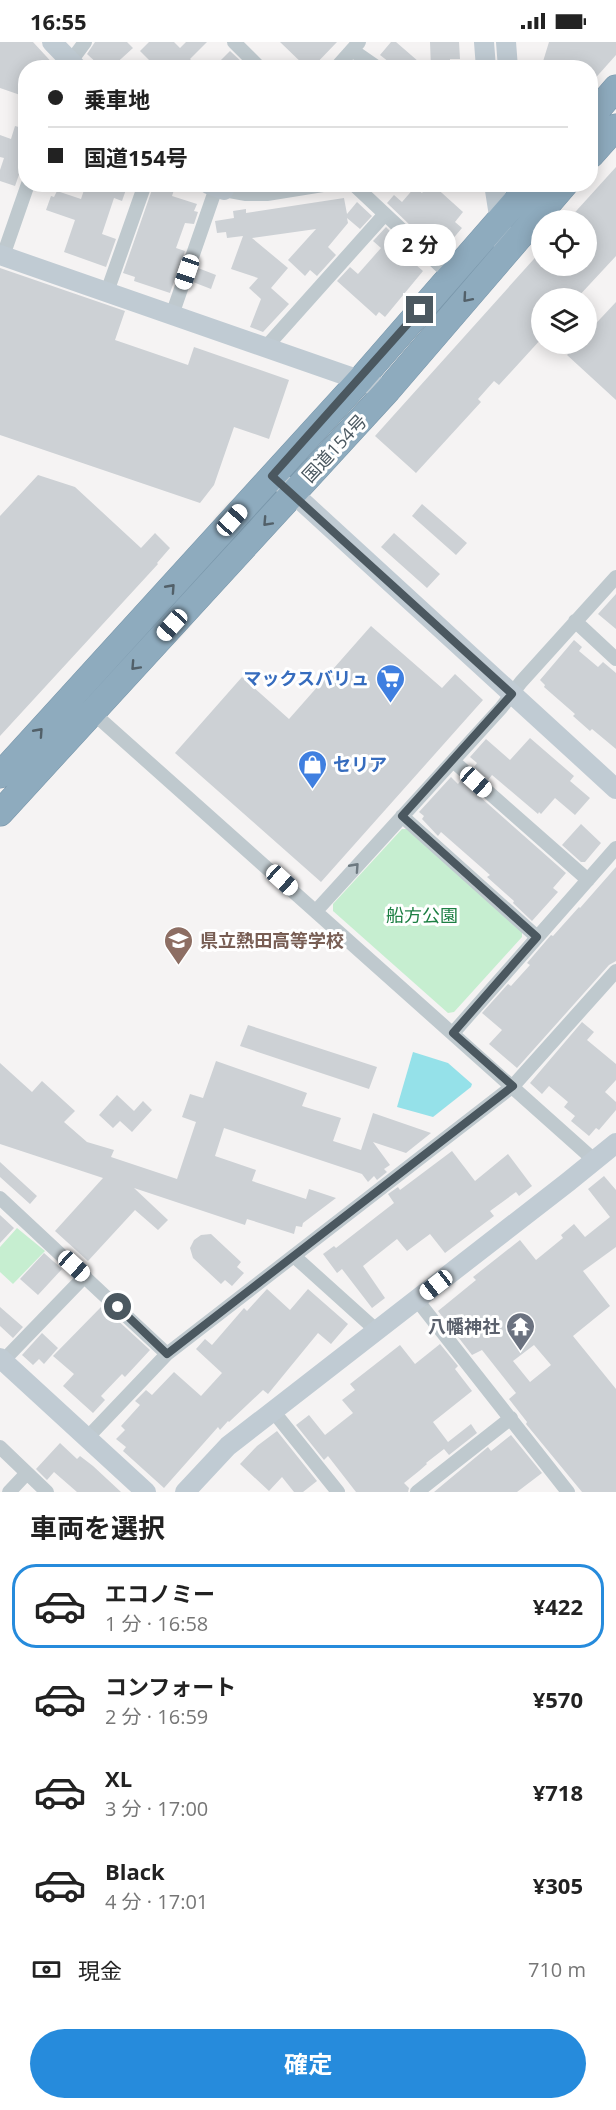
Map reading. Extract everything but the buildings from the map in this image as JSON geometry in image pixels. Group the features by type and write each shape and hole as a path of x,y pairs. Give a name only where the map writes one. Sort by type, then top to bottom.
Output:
{"highway":[{"path":"598,109 616,88"},
{"path":"598,147 616,127"},
{"name":"国道154号","path":"0,775 360,380 498,222 520,192"},
{"name":"国道154号","path":"0,813 388,390 558,192"}],"street":[{"path":"52,42 68,60"},
{"path":"75,60 85,42"},
{"path":"234,42 252,60"},
{"path":"484,42 485,60"},
{"path":"506,42 507,60"},
{"path":"343,60 356,46 370,60"},
{"path":"25,192 1,255 388,390"},
{"path":"107,292 142,192"},
{"path":"172,315 217,192"},
{"path":"238,192 267,194 279,192"},
{"path":"362,192 451,276"},
{"path":"495,192 505,254"},
{"path":"521,192 524,231"},
{"path":"266,347 385,214"},
{"path":"272,476 616,789"},
{"path":"316,911 616,577"},
{"path":"575,621 616,659"},
{"path":"92,712 594,1160"},
{"path":"453,761 588,880"},
{"path":"402,816 537,937"},
{"path":"453,1033 616,848"},
{"path":"87,1438 167,1354 513,1086 616,971"},
{"path":"184,1492 228,1446 616,1143"},
{"path":"0,1198 167,1354"},
{"path":"295,1257 376,1330"},
{"path":"85,1276 1,1361 146,1492"},
{"path":"417,1300 568,1492"},
{"path":"273,1411 338,1492"},
{"path":"417,1492 511,1418"},
{"path":"0,1448 47,1492"},
{"path":"9,1492 27,1473"}],"green space":[{"name":"船方公園","path":"402,829 409,829 522,930 522,937 454,1012 448,1013 333,911 333,904"},
{"path":"17,1228 45,1251 13,1284 0,1272 0,1247"}],"water":[{"path":"413,1052 448,1063 472,1084 433,1117 397,1107"}],"place":[{"name":"マックスバリュ","path":"390,704"},
{"name":"セリア","path":"312,790"},
{"name":"県立熱田高等学校","path":"179,966"},
{"name":"八幡神社","path":"521,1352"}],"route":[{"path":"118,1307 167,1354 513,1086 453,1033 537,937 402,816 512,694 272,476 420,310"}]}
